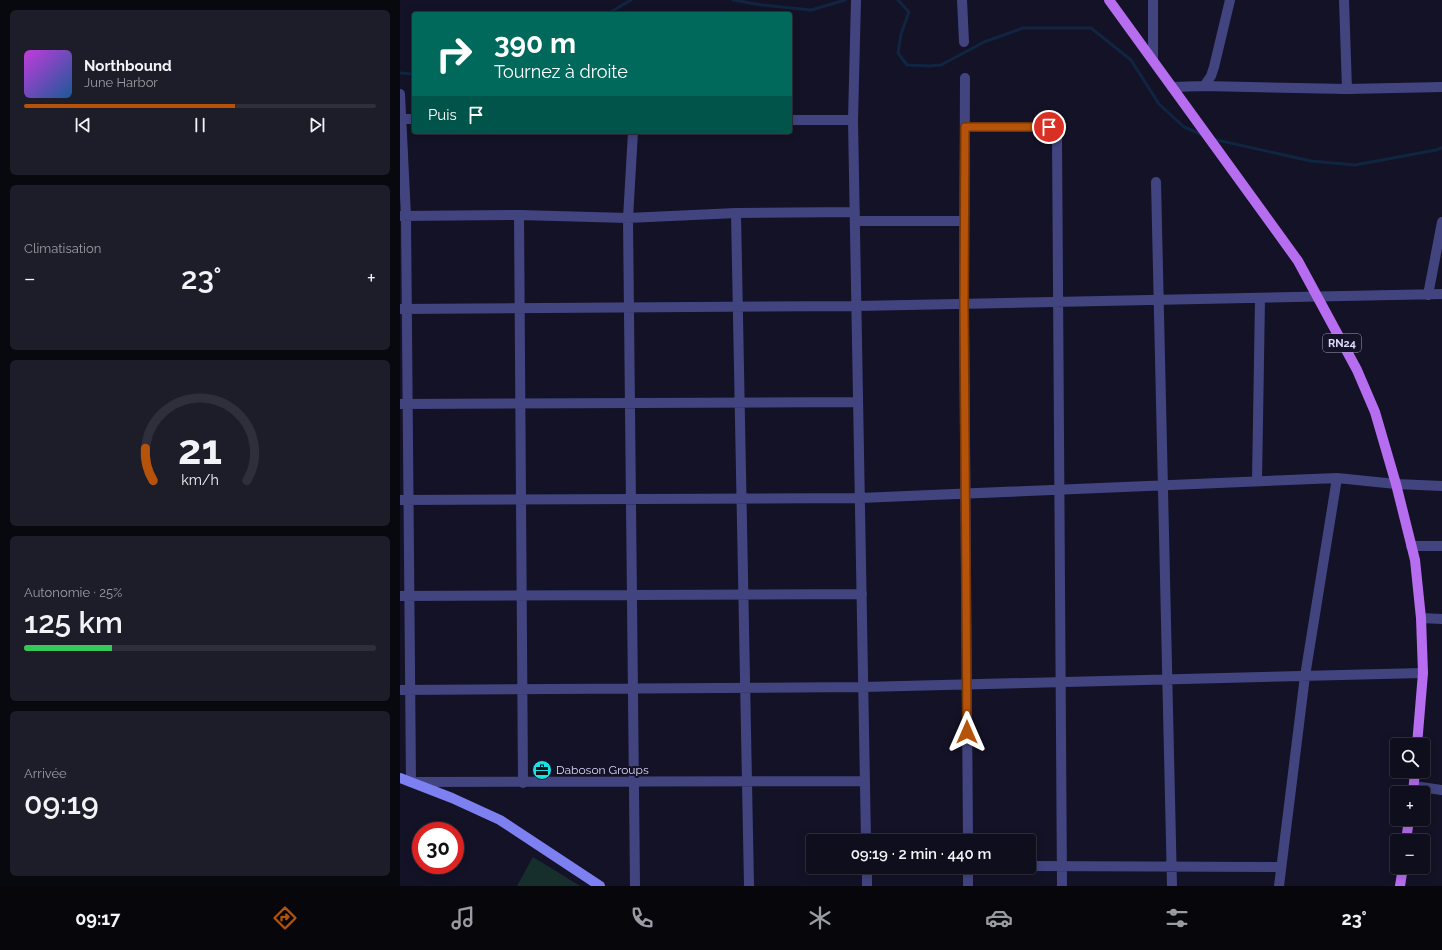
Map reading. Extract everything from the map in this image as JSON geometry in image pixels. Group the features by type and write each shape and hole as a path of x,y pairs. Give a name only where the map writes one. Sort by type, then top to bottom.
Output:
{"main road":[{"name":"RN24","path":"1109,0 1298,262 1356,370 1376,412 1415,560 1421,618 1423,673 1418,738"},
{"path":"1400,886 1402,874"}],"street":[{"path":"856,0 853,120 866,834"},
{"path":"962,0 964,42"},
{"path":"1153,0 1153,60"},
{"path":"1204,86 1211,76 1214,67 1230,0"},
{"path":"1344,0 1347,89"},
{"path":"965,78 964,304 968,834"},
{"path":"1172,86 1347,89 1442,87"},
{"path":"400,94 403,216 405,690 411,782"},
{"path":"401,119 412,119"},
{"path":"792,120 853,120"},
{"path":"965,127 1049,127 1057,136 1062,886"},
{"path":"633,134 628,218 635,886"},
{"path":"1156,182 1172,886"},
{"path":"403,216 519,215 628,218 736,213 964,221"},
{"path":"736,213 749,886"},
{"path":"519,215 523,783"},
{"path":"1428,295 1442,222"},
{"path":"403,309 857,306 1260,299 1442,294"},
{"path":"1256,481 1260,299"},
{"path":"404,404 858,402"},
{"path":"1279,886 1305,676 1337,478"},
{"path":"404,500 860,498 1337,478 1396,484 1442,486"},
{"path":"1411,546 1442,546"},
{"path":"404,596 862,594"},
{"path":"1421,618 1442,619"},
{"path":"405,690 864,687 1423,673"},
{"path":"400,778 452,798 500,820 600,886"},
{"path":"411,782 523,783 865,781"},
{"path":"1430,790 1442,790"},
{"path":"1036,866 1281,867"},
{"path":"867,874 867,886"},
{"path":"968,874 968,886"}],"green space":[{"path":"533,857 580,886 517,886"}],"waterway":[{"path":"610,12 631,0"},
{"path":"733,0 762,5 811,10 845,0"},
{"path":"898,0 909,12 901,34 898,53 907,65 941,65 984,42 1023,28 1091,28 1131,60 1159,104 1184,127 1203,135"},
{"path":"400,73 412,74"},
{"path":"1212,139 1311,161 1355,165 1442,148"}],"place":[{"name":"Daboson Groups","path":"542,770"}],"route":[{"path":"967,732 964,304 965,127 1049,127"}]}
